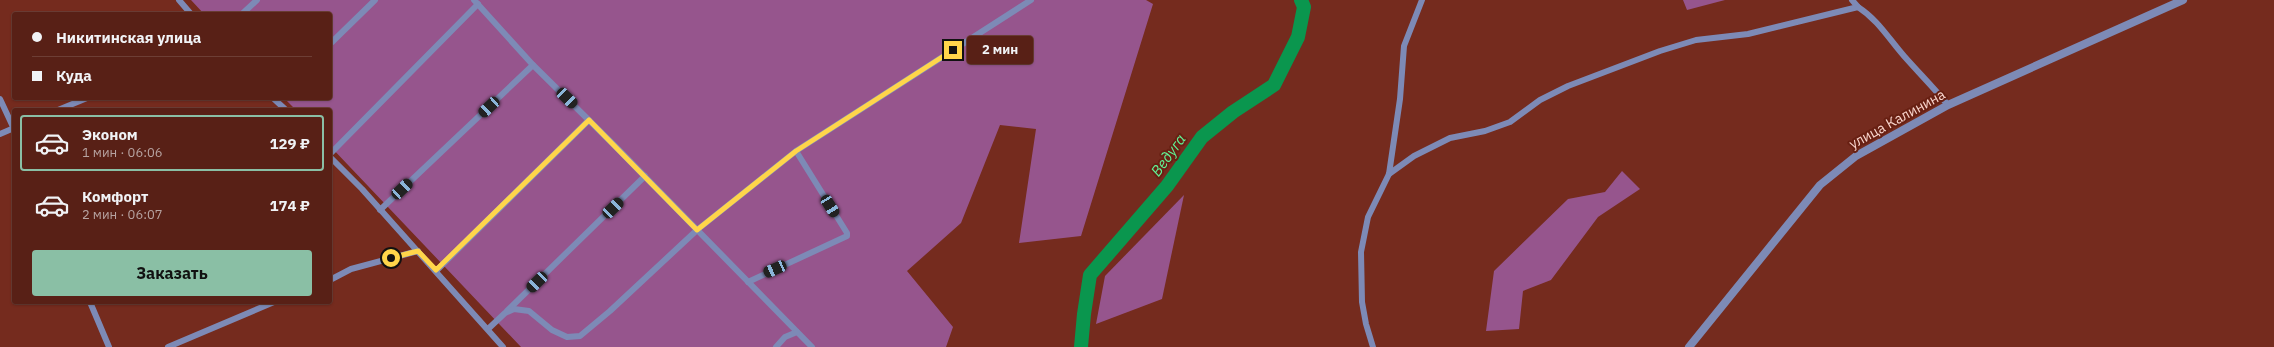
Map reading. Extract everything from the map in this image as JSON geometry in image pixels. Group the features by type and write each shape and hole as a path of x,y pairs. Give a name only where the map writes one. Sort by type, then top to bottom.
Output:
{"street":[{"path":"179,0 189,12"},
{"path":"244,12 257,0"},
{"path":"332,42 375,0"},
{"path":"505,313 514,309 529,311 552,330 567,337 580,336 610,311 697,230 796,151 1031,0"},
{"path":"1373,347 1366,324 1362,302 1361,252 1368,217 1389,174 1400,99 1404,46 1422,0"},
{"path":"1852,0 1879,25 1904,56 1948,105"},
{"name":"улица Калинина","path":"1689,347 1820,185 1869,148 1948,105 2183,0"},
{"path":"332,153 476,2 533,65 645,176 812,347"},
{"path":"1389,174 1414,156 1450,138 1485,130 1510,122 1540,100 1568,86 1660,52 1696,40 1748,34 1858,7"},
{"path":"380,210 533,65"},
{"path":"0,99 12,124"},
{"path":"63,108 82,100"},
{"path":"276,100 284,108"},
{"path":"436,270 589,120"},
{"path":"0,134 12,129"},
{"path":"748,282 846,236 847,233 796,151"},
{"path":"332,157 436,270 503,347"},
{"path":"488,329 645,176"},
{"path":"332,279 351,268 418,251"},
{"path":"91,304 109,347"},
{"path":"168,347 269,304"},
{"path":"776,347 785,338 797,332"}],"shaded area":[{"path":"191,0 1146,0 1153,4 1081,236 1019,243 1036,129 1000,125 961,223 907,271 953,327 946,347 521,347 332,148 332,108 294,108 286,100 332,100 332,12 202,12"},
{"path":"1683,0 1725,0 1687,10"},
{"path":"1622,171 1640,189 1598,217 1551,280 1523,291 1519,329 1486,331 1494,271 1568,199 1605,192"},
{"path":"1184,195 1162,299 1096,324 1105,276"}],"waterway":[{"name":"Ведуга","path":"1081,347 1090,275 1167,186 1202,137 1233,112 1274,85 1298,37 1304,7 1301,0"}],"route":[{"path":"391,258 418,251 436,270 589,120 697,230 796,151 953,50"}]}
